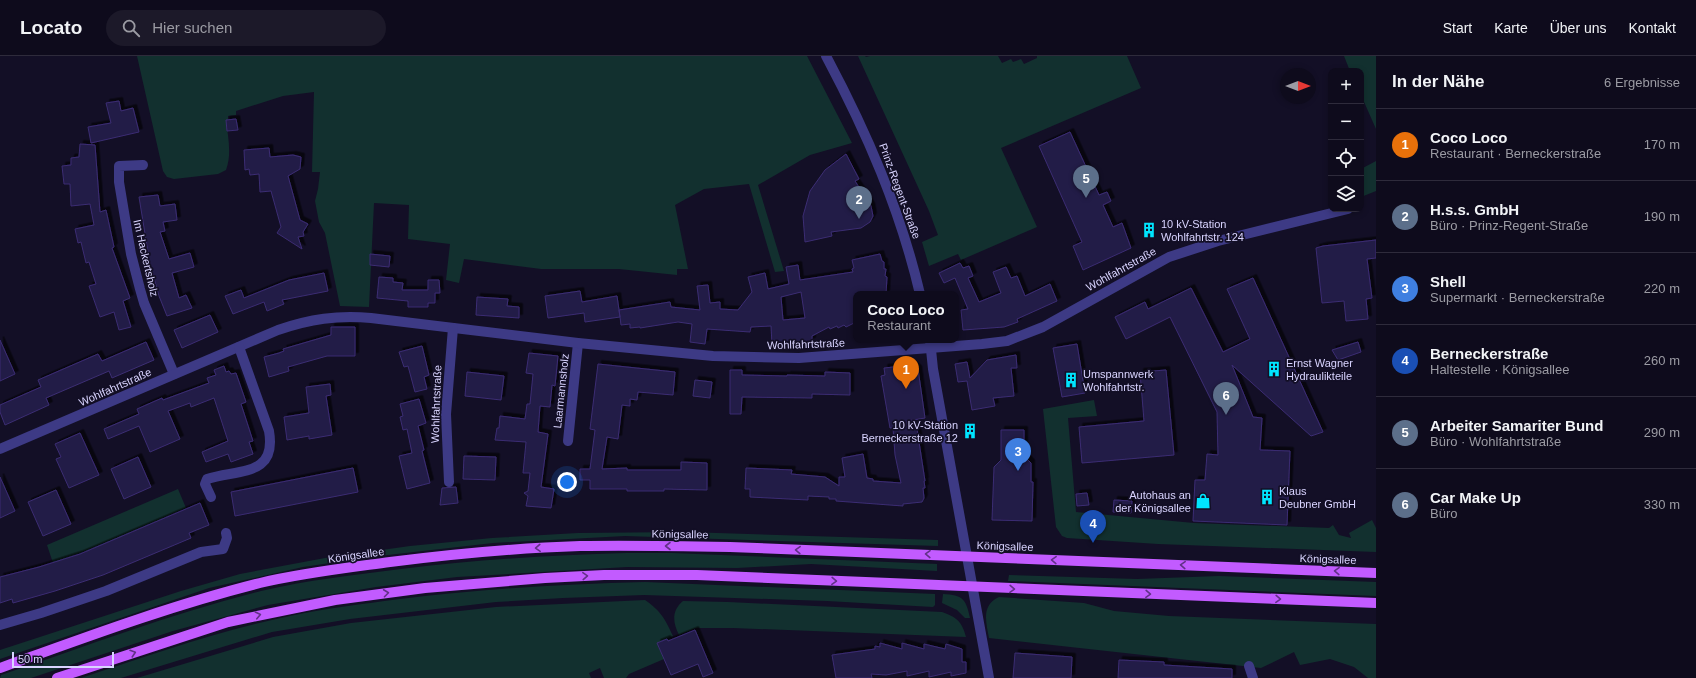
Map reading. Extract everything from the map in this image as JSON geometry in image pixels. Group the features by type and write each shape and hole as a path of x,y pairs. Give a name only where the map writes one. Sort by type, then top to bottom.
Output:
{"main road":[{"name":"Königsallee","path":"0,668 167,610 233,590 305,574 413,559 529,549 626,546 730,547 1376,572"},
{"path":"56,678 228,622 335,600 425,588 545,578 651,575 739,577 1376,603"}],"street":[{"name":"Prinz-Regent-Straße","path":"826,56 874,153 885,180 919,291"},
{"name":"Im Hackertsholz","path":"143,165 119,166 119,182 131,254 144,303 174,374"},
{"name":"Wohlfahrtstraße","path":"1,447 300,323 338,316 371,318 682,354 769,358 799,358 930,344 982,344 1007,341 1043,327 1169,256 1218,240 1335,212"},
{"name":"Wohlfahrtstraße","path":"449,482 446,414 453,328"},
{"name":"Laarmannsholz","path":"568,441 578,343"},
{"path":"930,344 933,369 989,678"},
{"path":"211,496 205,484 207,479 252,469 262,464 269,455 271,444 269,431 239,347"},
{"path":"0,625 41,614 106,591 201,552 223,549 227,538 226,534"},
{"path":"1249,666 1253,678"}],"green space":[{"path":"137,56 807,56 852,143 810,155 758,185 784,271 775,272 749,184 704,189 675,205 688,269 677,269 677,275 619,269 541,269 464,259 459,283 446,280 450,244 408,239 409,205 374,203 369,307 340,306 325,233 319,222 315,201 320,172 312,172 314,92 283,96 236,111 236,115 228,116 228,120 226,120 229,158 226,170 218,174 174,179 167,177 163,171"},
{"path":"858,56 998,56 1002,63 1011,59 1013,62 1021,59 1024,64 1037,58 1037,56 1127,56 1141,88 1001,148 1037,227 961,260 958,254 929,266 922,242 938,235 929,211"},
{"path":"1344,56 1376,56 1376,129 1364,102 1364,68 1349,68"},
{"path":"1376,161 1376,191 1364,196 1364,176 1364,167"},
{"path":"1094,400 1097,416 1068,418 1076,512 1194,523 1329,528 1333,525 1339,535 1351,538 1349,533 1372,520 1376,528 1376,552 1158,544 1067,538 1062,536 1056,527 1043,409"},
{"path":"178,489 186,508 107,543 53,563 47,545"},
{"path":"686,532 938,540 938,546 625,536 493,543 370,557 303,567 209,588 0,659 0,650 181,591 240,574 325,558 410,546 492,538 578,533"},
{"path":"672,553 937,564 937,571 811,564 737,568 627,567 457,577 376,587 268,605 173,631 31,678 0,678 1,675 130,630 195,609 278,587 348,576 457,563 569,555"},
{"path":"1009,575 1137,579 1219,576 1376,582 1376,596 1008,581"},
{"path":"645,582 935,594 935,605 933,607 827,601 644,595 496,602 350,619 272,632 121,678 81,678 210,636 290,616 345,606 461,592 584,584"},
{"path":"943,594 962,599 967,606 970,618 965,618 957,610 942,603"},
{"path":"999,597 1084,603 1114,611 1169,616 1376,624 1376,678 1368,678 1354,667 1330,659 1300,665 1294,652 1261,668 989,638 986,620 987,609 993,600"},
{"path":"645,600 662,616 673,636 657,643 664,659 629,674 626,678 604,678 600,668 589,673 591,678 137,678 273,637 351,623 496,607"},
{"path":"683,601 942,612 952,616 961,624 966,637 733,628 696,628 679,635 675,626 674,617 676,609"}],"building":[{"path":"119,101 121,111 133,108 139,132 91,143 88,127 111,123 106,103"},
{"path":"236,119 238,130 227,131 226,120"},
{"path":"1070,132 1099,195 1107,192 1111,201 1103,205 1113,227 1122,223 1131,248 1083,270 1073,246 1082,242 1039,146"},
{"path":"80,144 95,145 100,212 106,210 114,247 112,248 130,298 123,301 131,327 119,330 114,312 100,317 89,286 96,284 89,262 86,263 81,242 78,243 75,229 94,225 90,204 71,206 70,184 64,184 62,166 71,165 71,158 79,157"},
{"path":"269,148 270,157 293,155 301,157 300,169 288,176 300,220 308,224 303,232 304,236 298,237 302,249 277,233 281,227 271,191 260,192 259,174 250,175 249,169 245,170 244,150"},
{"path":"846,154 859,179 855,181 871,206 873,216 870,222 861,228 831,232 832,236 805,242 803,216 810,191 825,170"},
{"path":"158,195 160,206 175,204 177,220 163,222 165,231 160,232 169,259 190,253 194,267 172,273 179,298 186,295 192,308 167,316 159,296 147,253 139,197"},
{"path":"1376,240 1376,258 1367,259 1372,298 1366,299 1368,319 1346,321 1344,301 1322,303 1316,248"},
{"path":"370,254 390,256 389,267 370,265"},
{"path":"880,254 882,261 884,262 884,269 886,269 885,276 887,277 886,291 853,291 853,324 846,327 844,325 838,328 837,326 830,329 829,327 812,336 812,341 772,345 771,326 751,327 750,332 707,329 705,344 690,342 692,324 678,322 640,328 630,328 630,324 621,325 620,317 585,322 584,313 548,318 545,296 580,291 582,302 617,296 619,310 670,302 671,307 700,310 697,286 708,285 710,303 720,302 720,309 738,310 752,292 748,277 765,273 768,289 789,284 786,267 798,265 800,280 853,272 852,269 854,268 852,260","holes":["801,292 805,318 783,320 781,297"]},
{"path":"960,263 963,268 969,266 973,276 968,278 979,302 1001,293 993,272 1006,267 1011,278 1017,276 1025,296 1050,284 1057,301 1017,319 1018,322 1004,327 963,330 961,310 968,309 955,278 944,283 939,273"},
{"path":"324,273 328,291 282,300 284,304 267,311 264,302 233,314 225,296 241,290 244,298 289,280"},
{"path":"379,277 393,278 393,282 403,283 402,290 428,290 428,280 439,280 440,293 435,293 435,303 428,303 428,307 408,307 408,301 377,298"},
{"path":"1253,278 1323,432 1311,436 1232,365 1253,417 1262,418 1260,450 1290,451 1287,525 1193,521 1195,480 1205,480 1207,454 1218,455 1217,412 1170,317 1126,339 1115,317 1145,302 1148,309 1191,288 1223,352 1250,339 1227,289"},
{"path":"477,297 508,299 507,306 519,307 519,318 476,315"},
{"path":"210,315 218,332 182,348 174,330"},
{"path":"331,327 355,327 355,356 327,356 288,367 289,371 269,377 264,357 284,351 283,349 331,335"},
{"path":"0,340 15,374 0,381"},
{"path":"146,342 154,360 112,378 109,371 46,398 49,405 5,425 0,412 0,405 41,387 38,380 98,354 102,361"},
{"path":"1358,342 1361,352 1338,360 1332,350"},
{"name":"Umspannwerk Wohlfahrtstr.","path":"1077,344 1085,393 1062,397 1053,348"},
{"path":"422,346 429,375 424,377 427,389 415,392 408,366 404,367 399,352"},
{"path":"529,353 558,356 555,386 552,385 550,407 540,406 538,432 548,434 541,487 554,489 551,508 526,506 528,496 524,493 528,491 530,473 523,473 526,442 495,440 497,428 499,428 500,416 525,419 527,404 530,404 533,374 526,373"},
{"path":"1016,355 1017,368 1011,368 1014,396 993,398 995,406 972,410 967,381 958,382 955,364 967,362 970,378 987,360"},
{"path":"598,364 675,372 673,395 638,392 637,400 630,399 630,406 622,405 618,439 607,437 602,469 627,468 627,470 681,470 681,462 707,463 707,490 664,489 664,491 627,491 627,489 590,489 590,480 580,480 580,469 590,469 595,430 590,429"},
{"path":"913,365 918,369 925,418 907,421 908,429 917,429 925,481 925,488 923,488 924,498 922,502 903,504 903,506 836,501 836,499 829,499 829,497 808,496 808,500 750,497 750,489 745,489 746,468 792,470 791,474 825,477 839,486 839,477 845,477 842,458 863,454 867,478 873,479 873,481 901,483 895,455 893,428 890,428 881,376 885,375 884,368"},
{"path":"224,366 226,372 229,371 231,374 236,373 246,402 241,404 253,441 249,442 253,454 231,462 228,454 206,462 202,452 228,441 214,398 191,407 190,403 168,411 180,439 150,452 139,426 108,439 104,429 139,414 137,409 162,398 163,400 209,383 207,378 216,375 214,370"},
{"path":"730,370 742,370 742,375 825,376 825,372 850,373 850,395 812,394 812,398 742,397 741,414 730,414"},
{"path":"1166,370 1174,455 1082,463 1079,427 1144,421 1140,372"},
{"path":"467,372 504,376 501,400 465,396"},
{"path":"695,380 712,382 710,398 693,396"},
{"path":"330,384 331,395 326,396 332,435 309,439 309,436 287,440 284,417 309,413 306,387"},
{"path":"419,399 426,423 418,426 424,450 422,451 430,483 407,489 399,456 412,453 407,429 403,430 400,417 403,416 400,404"},
{"path":"1001,430 1024,430 1024,456 1031,463 1031,482 1033,482 1032,521 992,520 994,467 1001,460"},
{"path":"80,433 99,475 69,488 56,459 61,457 55,444"},
{"path":"464,456 496,457 495,480 463,479"},
{"path":"138,457 151,487 124,499 111,469"},
{"path":"353,468 358,492 235,516 231,492"},
{"path":"0,477 15,511 0,518"},
{"path":"456,487 458,503 440,505 442,488"},
{"path":"56,490 71,524 43,536 28,502"},
{"path":"1087,493 1089,505 1077,506 1076,494"},
{"path":"1114,500 1132,501 1131,513 1113,512"},
{"path":"200,503 209,525 189,533 191,538 103,575 13,603 12,599 0,603 0,577 80,554"},
{"path":"695,630 713,673 703,677 698,664 671,675 657,643 667,639 668,641"},
{"path":"880,643 902,649 902,643 924,649 924,644 945,649 946,644 962,649 962,662 966,662 966,673 951,676 951,672 929,677 929,671 907,676 907,671 886,675 871,674 872,678 836,678 832,655 875,649 875,646 880,647"},
{"path":"1015,653 1072,657 1071,678 1013,678"},
{"path":"1119,660 1164,662 1164,665 1232,669 1232,678 1118,678"}],"place":[{"name":"Arbeiter Samariter Bund","path":"1086,198"},
{"name":"H.s.s. GmbH","path":"859,219"},
{"name":"10 kV-Station Wohlfahrtstr. 124","path":"1149,230"},
{"name":"Ernst Wagner Hydraulikteile","path":"1274,369"},
{"name":"Umspannwerk Wohlfahrtstr.","path":"1071,380"},
{"name":"Coco Loco","path":"906,389"},
{"name":"Car Make Up","path":"1226,415"},
{"name":"10 kV-Station Berneckerstraße 12","path":"970,431"},
{"name":"Shell","path":"1018,471"},
{"name":"Klaus Deubner GmbH","path":"1267,497"},
{"name":"Autohaus an der Königsallee","path":"1203,501"},
{"name":"Berneckerstraße","path":"1093,543"}]}
